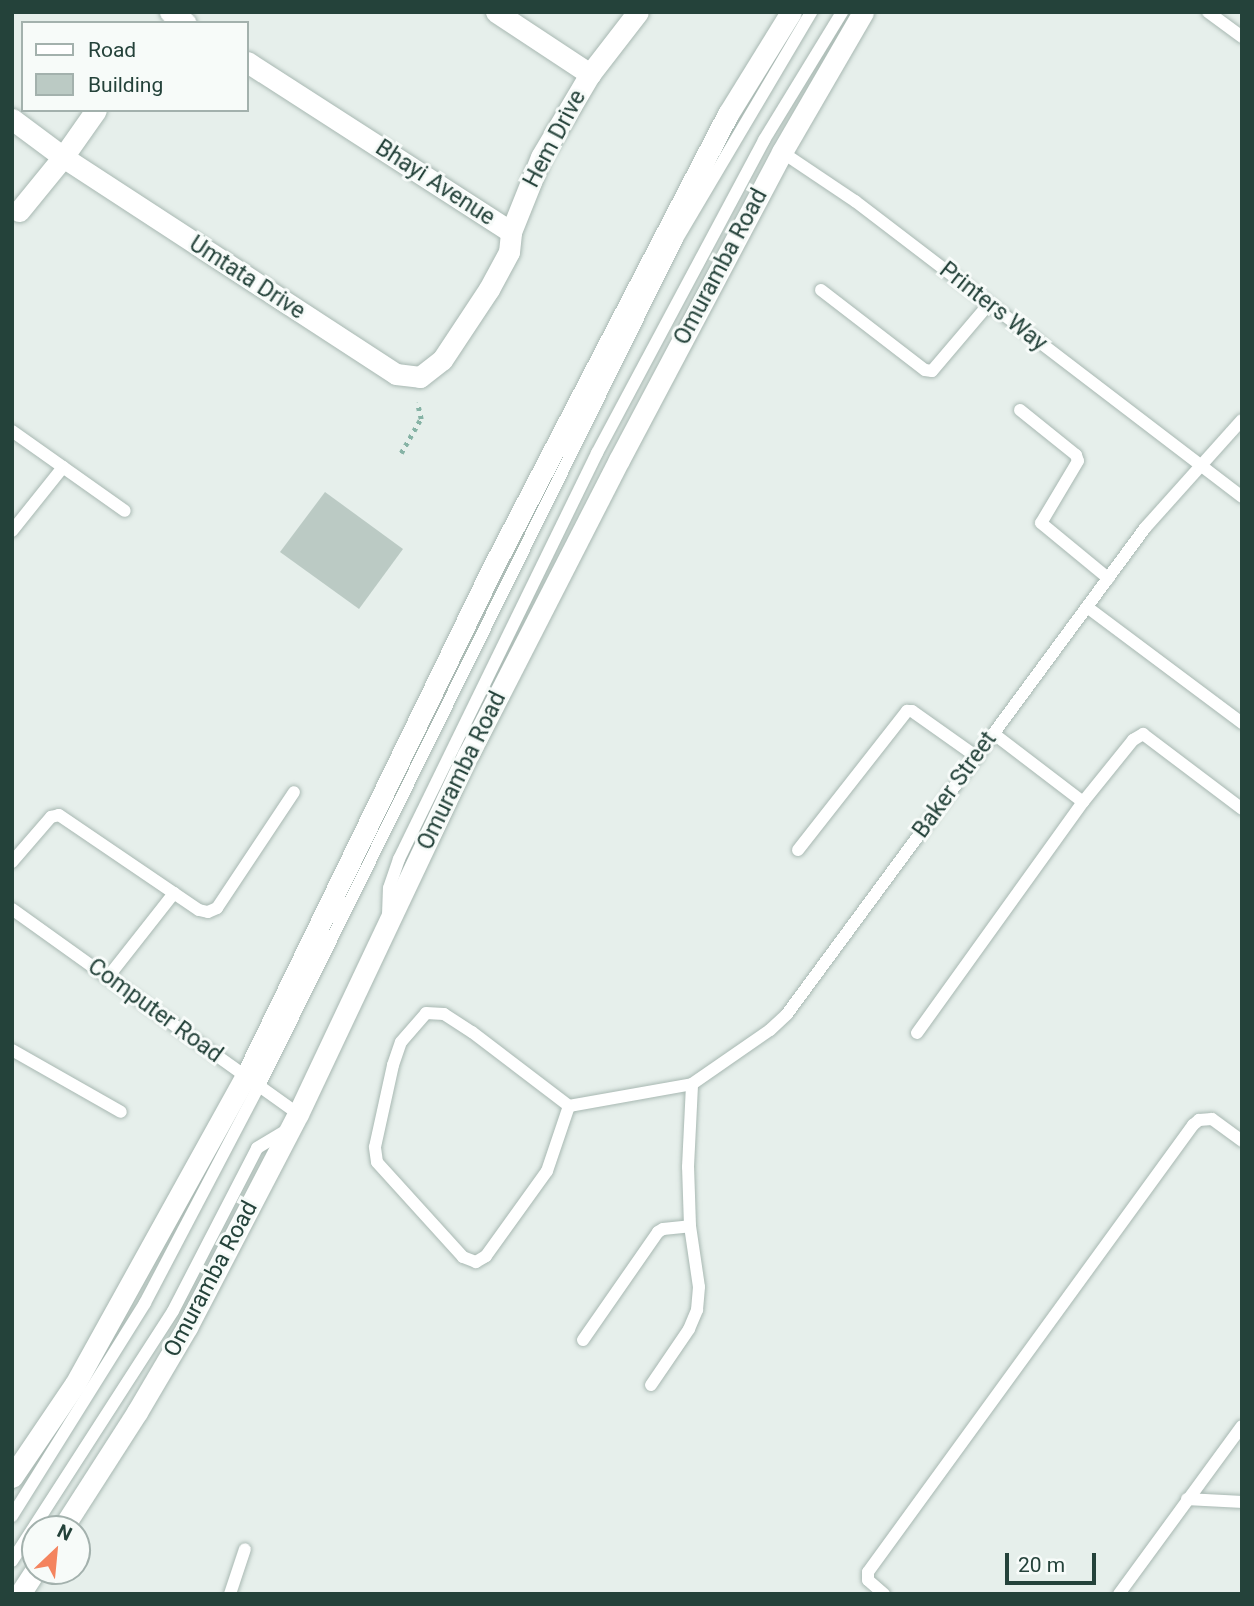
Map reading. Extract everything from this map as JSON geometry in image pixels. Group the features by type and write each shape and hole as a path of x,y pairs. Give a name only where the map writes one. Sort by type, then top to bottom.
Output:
{"main road":[{"name":"Hem Drive","path":"496,12 590,74 541,157 511,232"},
{"path":"590,74 638,12"},
{"path":"12,1477 75,1384 253,1081 499,557 728,114 791,12"},
{"name":"Omuramba Road","path":"71,1515 138,1412 187,1327 294,1121 487,718 782,152 863,12"},
{"name":"Bhayi Avenue","path":"248,63 511,232 509,252 489,289 442,360 420,377"},
{"path":"19,211 63,157 95,112"},
{"name":"Umtata Drive","path":"12,118 63,157 396,374 420,377"}],"lane":[{"path":"12,1516 145,1303 253,1081 677,239 811,12"},
{"path":"389,922 387,902 399,859 597,453 764,141 842,12"},
{"path":"1208,12 1242,37"},
{"name":"Printers Way","path":"782,152 855,201 1242,497"},
{"path":"821,290 925,370 932,371 989,304"},
{"path":"1020,410 1076,455 1078,461 1041,523 1108,578"},
{"path":"1200,467 1242,421"},
{"path":"12,431 125,510"},
{"path":"12,531 63,467"},
{"name":"Baker Street","path":"692,1084 770,1030 787,1014 1145,528 1200,467"},
{"path":"1087,607 1242,723"},
{"path":"798,850 907,711 912,711 977,757"},
{"path":"994,734 1083,802"},
{"path":"917,1033 1083,802 1133,740 1143,734 1242,809"},
{"path":"12,862 51,817 59,815 199,910 213,911 294,792"},
{"path":"108,977 174,892"},
{"name":"Computer Road","path":"14,915 108,977 253,1081 294,1121"},
{"path":"569,1106 547,1171 486,1256 476,1262 463,1257 377,1163 375,1147 393,1065 401,1042 426,1013 444,1014 472,1032 569,1106 692,1084 688,1167 690,1226 699,1287 696,1310 689,1329 651,1385"},
{"path":"12,1050 121,1112"},
{"path":"884,1594 868,1580 869,1572 1193,1125 1205,1118 1213,1119 1242,1140"},
{"path":"12,1561 173,1311 257,1148 294,1121"},
{"path":"583,1340 658,1233 668,1228 690,1226"},
{"path":"1119,1594 1242,1426"},
{"path":"1187,1499 1242,1502"},
{"path":"230,1594 245,1549"}],"path":[{"path":"401,453 421,419 417,399 420,377"}],"building":[{"path":"325,492 403,549 359,609 280,552"}]}
